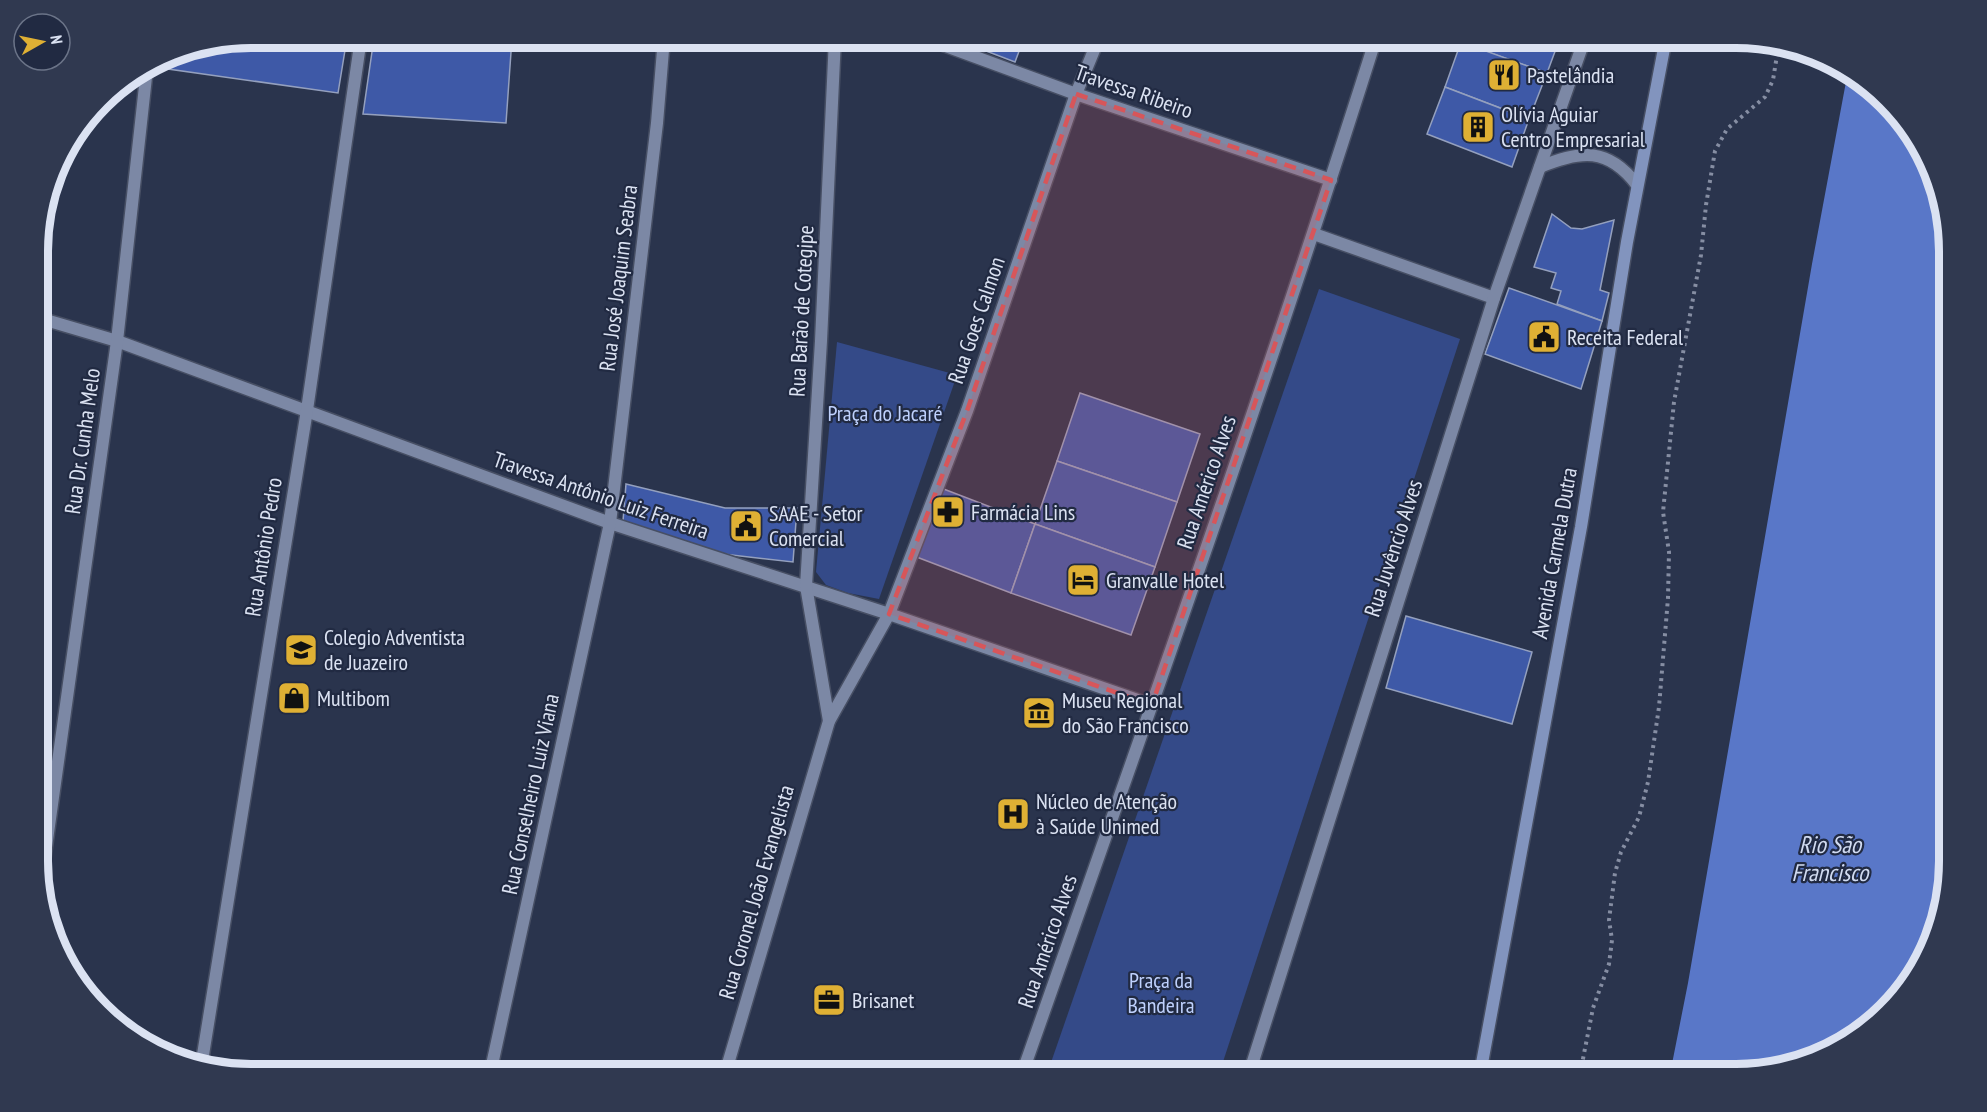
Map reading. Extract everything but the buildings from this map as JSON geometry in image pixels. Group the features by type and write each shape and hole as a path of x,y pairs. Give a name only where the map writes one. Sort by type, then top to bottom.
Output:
{"main road":[{"name":"Avenida Carmela Dutra","path":"1482,1064 1581,526 1637,184 1664,48"}],"street":[{"name":"Rua Antônio Pedro","path":"203,1058 307,410 360,48"},
{"name":"Rua José Joaquim Seabra","path":"610,523 657,123 663,48"},
{"name":"Rua Barão de Cotegipe","path":"806,586 822,341 835,48"},
{"name":"Travessa Ribeiro","path":"951,48 1077,94 1331,180"},
{"name":"Rua Goes Calmon","path":"889,614 967,411 1095,48"},
{"name":"Rua Américo Alves","path":"1026,1064 1314,234 1373,48"},
{"name":"Rua Juvêncio Alves","path":"1252,1064 1494,298 1582,48"},
{"name":"Rua Dr. Cunha Melo","path":"48,833 117,341 146,77"},
{"path":"1540,167 1573,155 1592,155 1616,163 1637,184"},
{"path":"1314,234 1494,298"},
{"name":"Travessa Antônio Luiz Ferreira","path":"48,321 117,341 610,523 806,586 1152,705"},
{"name":"Rua Conselheiro Luiz Viana","path":"492,1064 610,523"},
{"name":"Rua Coronel João Evangelista","path":"806,586 829,721"},
{"name":"Rua Coronel João Evangelista","path":"728,1064 829,721 889,614"}],"path":[{"path":"1582,1064 1593,1008 1609,964 1612,940 1609,920 1615,873 1621,852 1639,817 1659,707 1668,598 1669,552 1663,512 1666,479 1674,402 1701,255 1715,152 1727,129 1765,97 1773,80 1777,53"}],"highlighted area":[{"path":"1076,94 1331,180 1152,705 889,614 967,411"}],"green space":[{"name":"Praça da Bandeira","path":"1319,289 1460,339 1222,1064 1050,1064"},
{"name":"Praça do Jacaré","path":"837,342 957,375 879,599 848,593 826,585 816,572"}],"water":[{"name":"Rio São Francisco","path":"1846,81 1860,90 1889,117 1905,138 1928,186 1939,238 1939,874 1935,900 1918,951 1897,985 1860,1022 1837,1037 1801,1053 1775,1060 1749,1064 1672,1064 1688,983 1812,264"}],"place":[{"name":"Pastelândia","path":"1504,75"},
{"name":"Olívia Aguiar Centro Empresarial","path":"1478,127"},
{"name":"Receita Federal","path":"1544,337"},
{"name":"Farmácia Lins","path":"948,512"},
{"name":"SAAE - Setor Comercial","path":"746,526"},
{"name":"Granvalle Hotel","path":"1083,580"},
{"name":"Colegio Adventista de Juazeiro","path":"301,650"},
{"name":"Multibom","path":"294,698"},
{"name":"Museu Regional do São Francisco","path":"1039,713"},
{"name":"Núcleo de Atenção à Saúde Unimed","path":"1013,814"},
{"name":"Brisanet","path":"829,1000"}]}
